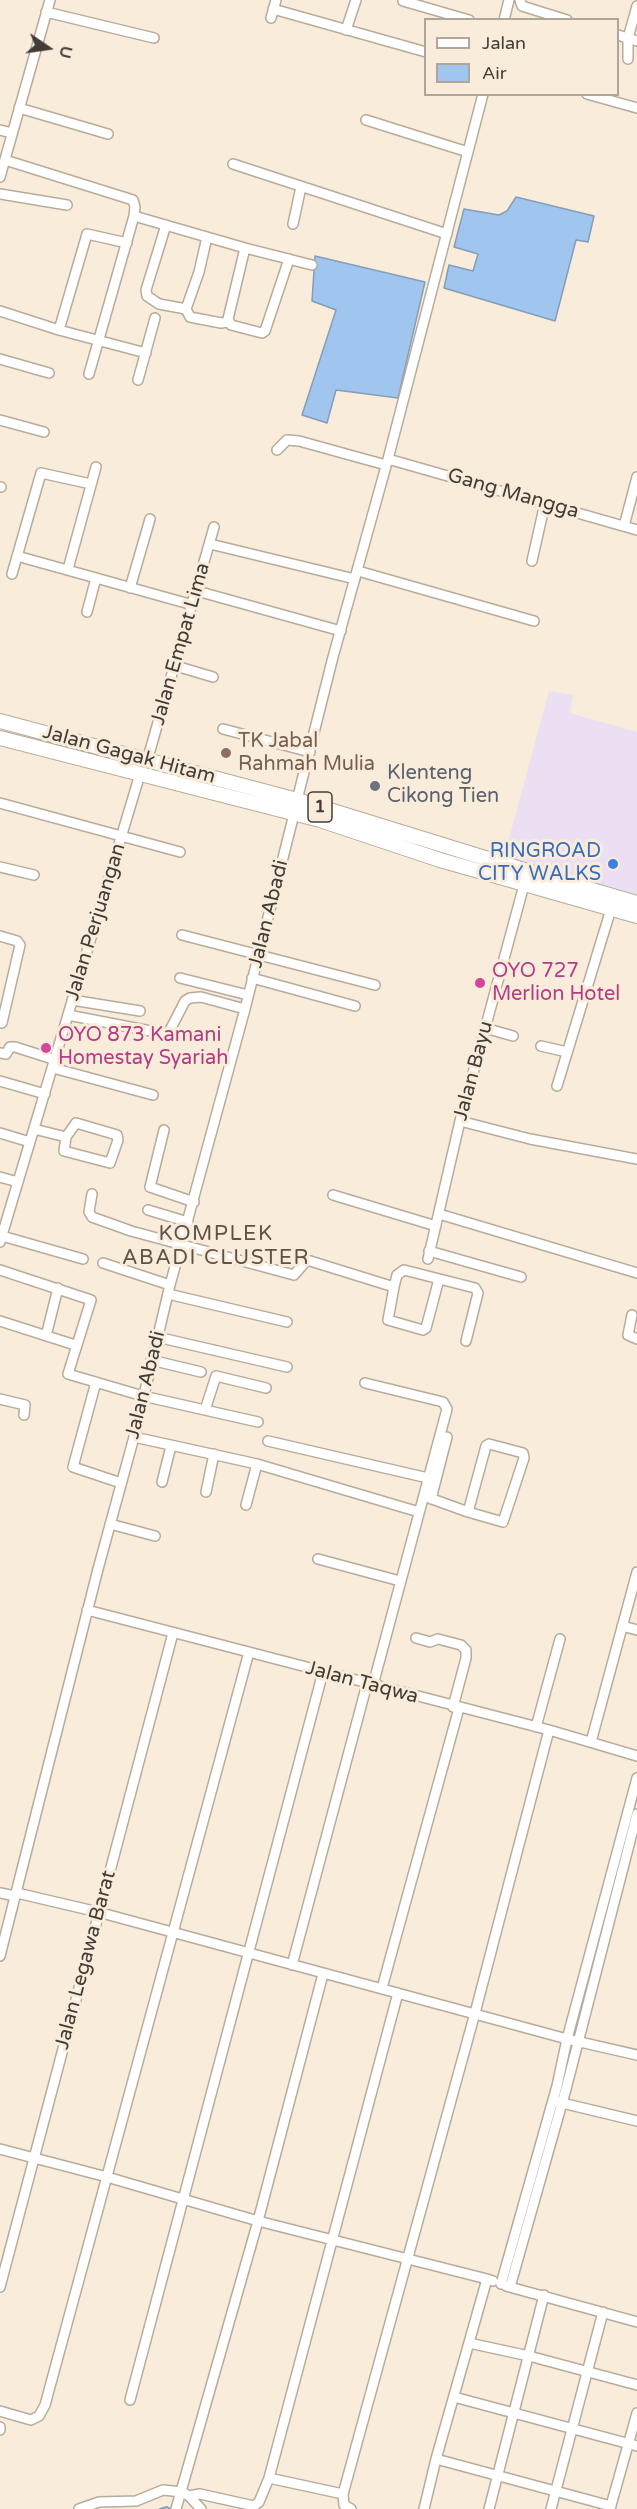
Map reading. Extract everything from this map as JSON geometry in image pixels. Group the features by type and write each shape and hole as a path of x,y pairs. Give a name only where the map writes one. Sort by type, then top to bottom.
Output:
{"highway":[{"name":"Jalan Gagak Hitam","path":"0,721 147,760 296,807 423,854 637,916"},
{"name":"Jalan Gagak Hitam","path":"0,738 141,774 296,807 427,840 637,903"},
{"path":"423,854 427,840"}],"street":[{"path":"0,174 50,0"},
{"path":"346,30 356,0"},
{"path":"504,18 509,0"},
{"path":"520,0 522,6 561,18"},
{"path":"403,1 462,18"},
{"path":"628,58 637,6"},
{"path":"273,9 424,50"},
{"path":"46,12 154,38"},
{"name":"Jalan Abadi","path":"0,1956 2,1933 16,1895 87,1610 134,1437 169,1290 245,1009 341,631 482,96"},
{"path":"594,96 637,108"},
{"path":"19,108 108,134"},
{"path":"366,120 468,152"},
{"path":"0,130 12,133"},
{"path":"5,160 133,200 134,216 89,374"},
{"path":"232,164 447,234"},
{"path":"293,224 301,187"},
{"path":"0,194 67,205"},
{"path":"134,216 312,265"},
{"path":"166,225 146,290 147,296 159,304 186,309"},
{"path":"59,330 86,235 92,234 127,243"},
{"path":"207,237 199,272 186,309 190,317 221,323 228,322 231,325 262,333 265,331 289,260"},
{"path":"228,322 245,248"},
{"path":"0,311 59,330 146,353"},
{"path":"138,380 155,318"},
{"path":"0,359 49,373"},
{"path":"0,420 44,432"},
{"name":"Gang Mangga","path":"277,450 287,440 298,441 545,503 637,530"},
{"path":"68,569 96,467"},
{"path":"12,574 41,473 91,484"},
{"path":"624,526 637,477"},
{"path":"532,561 545,503"},
{"path":"130,588 150,519"},
{"name":"Jalan Empat Lima","path":"147,760 176,666 214,527"},
{"path":"210,544 356,575 534,621"},
{"path":"17,556 193,605"},
{"path":"87,612 96,578"},
{"path":"197,591 341,631"},
{"path":"176,666 213,677"},
{"path":"223,729 310,752"},
{"name":"Jalan Perjuangan","path":"1,1234 141,774"},
{"path":"0,803 180,852"},
{"path":"0,867 33,875"},
{"name":"Jalan Bayu","path":"521,1277 428,1255 460,1121 524,885"},
{"path":"557,1086 611,909"},
{"path":"182,934 375,985"},
{"path":"0,936 20,943 4,991 2,1023"},
{"path":"180,978 248,995"},
{"path":"252,978 355,1006"},
{"path":"68,1015 166,1034 181,1007 190,998 201,997 245,1009"},
{"path":"72,1000 140,1011"},
{"path":"485,1028 513,1036"},
{"path":"541,1046 567,1052"},
{"path":"0,1053 7,1054 10,1047 15,1047 54,1064 153,1095"},
{"path":"0,1080 45,1094"},
{"path":"460,1121 530,1139 637,1159"},
{"path":"76,1123 116,1134 118,1138 109,1164 65,1151 66,1137 76,1123"},
{"path":"34,1129 66,1137"},
{"path":"164,1130 150,1187 194,1202"},
{"path":"0,1132 30,1142"},
{"path":"0,1177 18,1182"},
{"path":"92,1194 89,1212 92,1217 294,1275 307,1260 394,1287"},
{"path":"333,1195 436,1226"},
{"path":"148,1210 188,1222"},
{"path":"439,1214 637,1272"},
{"path":"1,1234 83,1259"},
{"path":"103,1263 169,1290 287,1322"},
{"path":"0,1270 91,1300 68,1373 143,1396 258,1422"},
{"path":"439,1279 426,1328 423,1330 388,1320 394,1287 398,1275 404,1270 439,1279 477,1290 466,1341"},
{"path":"46,1336 58,1288"},
{"path":"632,1315 628,1335 637,1339"},
{"path":"0,1321 75,1345"},
{"path":"157,1337 287,1367"},
{"path":"152,1360 201,1372"},
{"path":"205,1410 216,1376 266,1388"},
{"path":"96,1382 73,1467 121,1483"},
{"path":"364,1383 443,1402 447,1406 428,1478 427,1498"},
{"path":"0,1399 25,1405 24,1415"},
{"path":"134,1437 257,1464 419,1512"},
{"path":"292,1965 419,1512 427,1498 447,1437"},
{"path":"268,1441 428,1478"},
{"path":"427,1498 468,1512 503,1522 524,1458 523,1453 489,1444 486,1446 468,1512"},
{"path":"162,1482 171,1446"},
{"path":"206,1492 214,1454"},
{"path":"246,1505 257,1464"},
{"path":"110,1524 155,1536"},
{"path":"318,1559 400,1581"},
{"path":"591,1742 637,1572"},
{"name":"Jalan Taqwa","path":"87,1610 456,1708 549,1730 637,1756"},
{"path":"622,1626 637,1630"},
{"name":"Jalan Legawa Barat","path":"0,2287 172,1633"},
{"path":"381,1988 456,1708 466,1658 466,1650 461,1645 438,1639 430,1642 416,1638"},
{"path":"536,1727 560,1639"},
{"path":"0,2411 31,2420 39,2416 45,2405 249,1652"},
{"path":"130,2400 323,1672"},
{"path":"351,2509 344,2505 343,2494 475,2013 549,1730"},
{"path":"510,2287 533,2184 578,2041 637,1778"},
{"path":"616,1870 637,1814"},
{"path":"0,1893 98,1912 567,2039 637,2055"},
{"path":"557,2102 567,2039 602,1928"},
{"path":"182,2499 323,1974"},
{"path":"182,2499 200,2494 249,2507 258,2505 269,2478 398,1993"},
{"path":"557,2102 637,2121"},
{"path":"0,2149 107,2176 258,2221 487,2279 637,2322"},
{"path":"501,2284 523,2222"},
{"path":"424,2509 487,2279"},
{"path":"489,2509 544,2295"},
{"path":"551,2509 603,2312"},
{"path":"469,2343 529,2356 637,2385"},
{"path":"454,2397 633,2444"},
{"path":"436,2459 498,2474 611,2507 633,2444 637,2413"},
{"path":"269,2478 343,2494"},
{"path":"79,2509 99,2502 136,2501 159,2490 201,2509"}],"shaded area":[{"path":"549,691 573,695 570,713 637,732 637,899 503,861"}],"water":[{"path":"516,197 594,216 588,242 576,240 555,321 444,288 449,265 473,271 478,254 454,247 464,209 499,215 507,211"},
{"path":"315,256 425,282 398,398 336,390 327,423 302,415 336,310 312,301"}],"waterway":[{"path":"160,2509 167,2507 170,2509"}],"place":[{"name":"TK Jabal Rahmah Mulia","path":"226,753"},
{"name":"Klenteng Cikong Tien","path":"375,786"},
{"name":"RINGROAD CITY WALKS","path":"613,864"},
{"name":"OYO 727 Merlion Hotel","path":"480,983"},
{"name":"OYO 873 Kamani Homestay Syariah","path":"46,1048"}],"district":[{"name":"KOMPLEK ABADI CLUSTER","path":"216,1246"}]}
